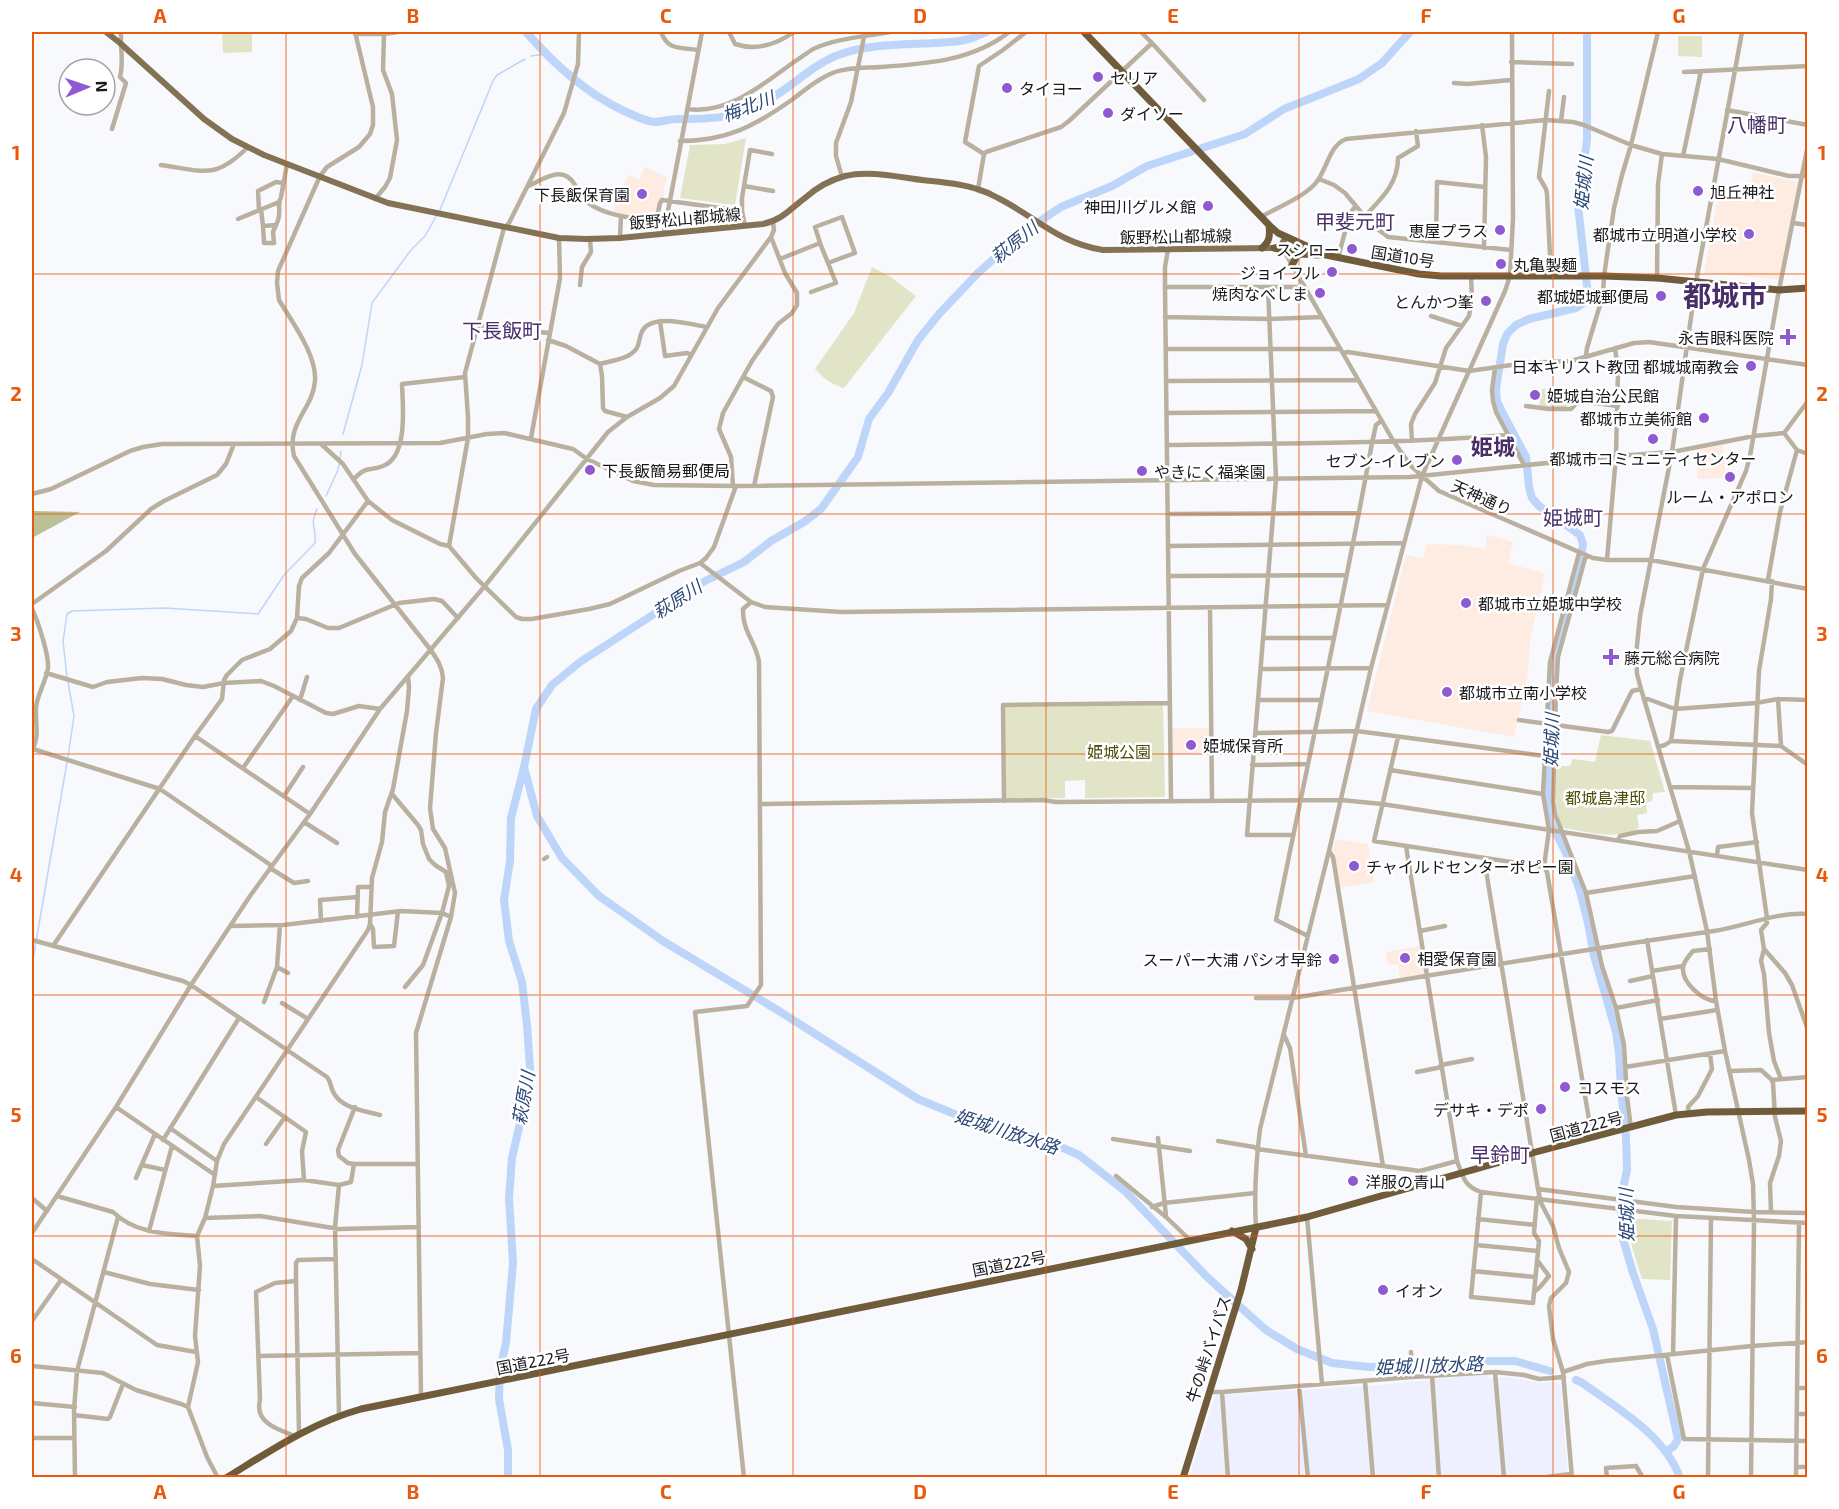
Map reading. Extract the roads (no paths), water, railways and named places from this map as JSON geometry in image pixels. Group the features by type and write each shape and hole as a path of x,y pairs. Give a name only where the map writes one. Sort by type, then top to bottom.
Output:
{"highway":[{"name":"国道10号","path":"1084,32 1269,225 1286,237 1326,255 1419,274 1604,276 1657,278 1779,290 1808,288"},
{"path":"1262,248 1270,238 1269,225"},
{"path":"1274,248 1301,254 1326,255"},
{"path":"1292,265 1297,256 1301,254"},
{"name":"国道222号","path":"226,1478 297,1435 339,1415 421,1396 1187,1240 1256,1228 1689,1113 1808,1111"},
{"name":"牛の峠バイパス","path":"1183,1478 1241,1290 1256,1228"},
{"path":"1232,1231 1246,1239 1252,1249"}],"main road":[{"name":"飯野松山都城線","path":"106,32 204,119 232,139 248,147 375,199 504,228 559,238 590,239 773,222 783,218 817,188 842,177 864,174 959,184 978,189 1007,203 1071,242 1103,250 1274,248"},
{"path":"1274,248 1281,245 1286,237"}],"street":[{"path":"112,129 126,83 120,77 123,66 120,51 121,32"},
{"path":"398,32 355,33 373,107 373,125 370,134 359,147 327,167 320,176 278,271 277,283 279,300 302,340 315,370 314,388 291,444 298,464 354,554 439,661 443,678 436,733 431,819 433,829 445,848 455,893 451,916 416,1033 421,1396"},
{"path":"449,546 468,438 465,377 480,313 504,228 509,223 564,112 577,66 579,32"},
{"path":"661,32 664,41 672,46 698,50"},
{"path":"664,232 702,32"},
{"path":"729,32 735,44 761,46 775,43 794,32"},
{"path":"686,109 710,108 728,104 748,94 811,50 830,42 890,32"},
{"path":"680,141 713,139 740,131 762,120 821,78 835,72 951,59 983,48 1009,32"},
{"path":"984,154 965,142 979,66 1026,32"},
{"path":"1141,32 1204,100"},
{"path":"1256,1228 1257,1149 1267,1100 1403,543 1422,476 1510,276 1513,218 1512,32"},
{"path":"1586,356 1603,295 1614,208 1658,32"},
{"path":"1742,32 1696,282 1672,453 1640,616 1637,639 1637,674 1695,876 1710,949 1725,1051 1753,1184 1751,1478"},
{"path":"375,199 386,188 390,178 397,140 392,94 383,70 384,34"},
{"path":"842,177 836,156 836,143 851,102 865,35"},
{"path":"978,189 984,154 989,150 1061,127 1152,43"},
{"path":"1511,62 1572,63"},
{"path":"1684,72 1808,66"},
{"path":"1683,156 1701,71"},
{"path":"1454,83 1511,80"},
{"path":"1549,91 1539,177 1547,194 1551,276"},
{"path":"1562,121 1564,97"},
{"path":"1727,110 1808,125"},
{"path":"1261,217 1306,192 1319,179 1333,150 1341,141 1416,131 1546,120 1584,125 1631,145 1662,154 1718,159 1789,176 1805,176"},
{"path":"1482,125 1486,157 1484,248"},
{"path":"1364,217 1393,184 1398,170 1398,158 1418,146 1416,131"},
{"path":"1671,741 1675,709 1703,569 1746,471 1779,290 1805,176 1808,145"},
{"path":"161,165 203,171 221,169 235,160 248,147"},
{"path":"745,226 742,198 750,150 772,154"},
{"path":"1657,278 1658,184 1662,154"},
{"path":"284,183 276,182 258,191 264,243 274,243 273,232 281,216 279,201 281,197 284,183 287,164"},
{"path":"527,187 554,174 561,174 572,180 588,203 603,211 656,222 662,200 742,211"},
{"path":"1319,179 1334,185 1344,193 1364,217 1388,237 1511,250"},
{"path":"1436,242 1437,182 1485,188"},
{"path":"744,186 773,192"},
{"path":"238,219 279,201"},
{"path":"1338,258 1350,213 1356,207"},
{"path":"620,238 621,216"},
{"path":"811,292 836,283 828,263 820,243 815,227 842,217 855,253 828,263"},
{"path":"32,1231 116,1107 230,926 310,814 380,709 484,587 608,432 627,417 668,393 731,289 771,237 774,230 773,222"},
{"path":"1793,223 1808,225"},
{"path":"263,226 276,225"},
{"path":"321,444 343,464 368,501 392,520 440,544 449,546 484,587 516,617 522,619 610,604 679,571 702,564 714,547 735,486 730,457 719,425 723,413 743,377 778,324 792,313 797,305 796,293 785,273 771,237"},
{"path":"1284,251 1286,237"},
{"path":"531,438 560,278 559,238"},
{"path":"580,285 582,267 591,252 590,239"},
{"path":"780,260 820,243"},
{"path":"1168,249 1165,267 1165,317 1171,801"},
{"name":"天神通り","path":"1284,251 1394,442 1411,466 1439,491 1585,555 1607,560 1651,560 1770,580 1808,589"},
{"path":"1412,441 1411,424 1415,414 1435,383 1446,348 1469,316 1472,298 1471,276"},
{"path":"1165,287 1305,287"},
{"path":"1268,288 1276,479 1247,835 1293,835"},
{"path":"1431,316 1462,326"},
{"path":"1165,317 1322,317"},
{"path":"660,321 665,356 687,353 691,355"},
{"path":"548,340 566,346 600,364 633,354 638,348 640,336 647,324 672,321 706,327"},
{"path":"478,326 549,333"},
{"path":"1166,349 1341,351 1469,371 1526,363 1571,361 1634,343 1648,342 1808,365"},
{"path":"1607,560 1618,406 1618,370 1615,348"},
{"path":"600,364 603,408 605,411 627,417"},
{"path":"1496,368 1492,401 1524,465"},
{"path":"354,479 366,469 382,467 392,462 396,456 400,444 403,410 402,384 465,377"},
{"path":"743,377 771,391 773,397 754,486"},
{"path":"1167,381 1359,380"},
{"path":"1526,406 1571,409 1579,401 1618,406"},
{"path":"32,494 51,489 116,457 143,447 162,444 440,443 496,433 531,438 573,449 587,459 623,476 654,485 754,486 1422,476 1616,456 1672,453 1754,436 1784,433 1808,401"},
{"path":"1167,413 1375,411"},
{"path":"1308,936 1276,920 1372,443 1377,425 1381,421"},
{"path":"1784,433 1797,450 1808,454"},
{"path":"1167,445 1372,443 1509,435"},
{"path":"32,604 106,550 151,509 218,475 226,464 234,444"},
{"path":"1781,1079 1774,1061 1769,1033 1761,961 1764,949 1761,930 1767,923 1767,918 1752,813 1756,703 1771,599 1770,580 1780,512 1797,450"},
{"path":"53,946 222,699 227,675 242,660 270,649 291,631 297,618 299,586 302,578 329,554 368,501"},
{"path":"1168,514 1359,513"},
{"path":"1168,546 1403,543"},
{"path":"1579,553 1550,662 1543,794 1549,830 1544,867 1547,872 1592,1138"},
{"path":"1585,555 1558,657 1553,801 1555,814 1586,893 1598,948 1616,1008 1624,1045 1631,1128"},
{"path":"702,564 750,601 765,607 841,612 1388,605"},
{"path":"1168,576 1347,575"},
{"path":"297,618 306,619 328,628 339,628 394,604 434,600 442,601 458,618"},
{"path":"744,1478 695,1012 747,1006 761,985 759,662 758,652 743,621 743,609 750,601"},
{"path":"1210,608 1212,801"},
{"path":"32,609 37,619 48,668 34,708 37,733 32,749 160,789 294,883 309,881"},
{"path":"1263,638 1334,638"},
{"path":"1261,669 1371,668"},
{"path":"46,673 93,687 107,681 142,678 162,679 202,687 261,681 329,714 359,705 380,709"},
{"path":"218,1478 207,1457 188,1407 198,1368 195,1336 200,1266 197,1236 205,1218 217,1161 224,1144 363,939 370,924 371,887 382,842 385,812 392,794 407,711 408,676"},
{"path":"300,700 307,677"},
{"path":"1519,720 1612,731 1632,691 1641,689"},
{"path":"243,768 293,696"},
{"path":"1644,700 1648,699 1675,709 1756,703 1778,699 1808,700"},
{"path":"1778,699 1781,747"},
{"path":"1258,700 1322,700"},
{"path":"1004,801 1003,705 1169,703"},
{"path":"1255,733 1357,731 1544,756"},
{"path":"195,736 310,814"},
{"path":"1398,737 1374,841 1544,867"},
{"path":"1658,747 1671,741 1781,747 1808,765"},
{"path":"1252,765 1308,764"},
{"path":"284,796 303,767"},
{"path":"1390,770 1543,794"},
{"path":"1670,787 1753,788"},
{"path":"392,794 418,825 429,859 435,866 445,870 449,886 423,966 405,987"},
{"path":"760,804 1042,800 1053,802 1341,800 1382,804 1806,869 1808,862"},
{"path":"1618,840 1620,836 1657,831 1680,821"},
{"path":"304,822 337,843"},
{"path":"1717,855 1718,847 1757,842"},
{"path":"1406,846 1457,1161 1464,1180 1472,1189 1676,1216 1808,1223"},
{"path":"1329,851 1333,857 1383,1166"},
{"path":"1481,1192 1470,1297 1533,1303 1539,1241 1534,1233 1539,1198 1484,858"},
{"path":"1586,893 1695,876"},
{"path":"357,917 358,887 371,887"},
{"path":"321,921 320,900 358,897"},
{"path":"230,926 280,925 398,911 442,913 451,916"},
{"path":"370,924 374,929 374,947 394,946 398,911"},
{"path":"1256,998 1293,998 1707,932 1791,914 1808,914"},
{"path":"264,1002 277,967 280,925"},
{"path":"1420,931 1445,926"},
{"path":"33,940 191,985 327,1077 331,1081 332,1091 344,1104 380,1115"},
{"path":"1647,940 1676,1116"},
{"path":"1710,949 1693,951 1683,966 1683,973 1697,992 1711,1001 1716,1001"},
{"path":"1764,949 1785,973 1792,985 1808,1030"},
{"path":"1630,981 1683,966"},
{"path":"277,967 288,973"},
{"path":"1616,1008 1658,1000"},
{"path":"282,1003 308,1020"},
{"path":"1660,1019 1718,1010"},
{"path":"163,1140 239,1017"},
{"path":"1284,1035 1290,1048 1306,1156"},
{"path":"1625,1067 1725,1051"},
{"path":"1689,1113 1688,1107 1698,1096 1712,1069 1710,1054"},
{"path":"1418,1072 1472,1059"},
{"path":"1729,1071 1761,1070 1773,1083 1775,1111 1781,1141 1770,1184 1772,1212"},
{"path":"1772,1080 1808,1077"},
{"path":"256,1097 306,1132 302,1151 304,1180"},
{"path":"116,1107 215,1175"},
{"path":"355,1107 338,1150 339,1156 348,1163 354,1164 417,1164"},
{"path":"266,1144 285,1117"},
{"path":"170,1128 217,1161"},
{"path":"136,1178 155,1134"},
{"path":"1158,1138 1166,1217"},
{"path":"1113,1139 1190,1151"},
{"path":"1218,1141 1257,1149 1420,1171 1457,1161"},
{"path":"149,1231 172,1146"},
{"path":"213,1186 304,1180 346,1185 351,1182 354,1164"},
{"path":"142,1165 165,1170"},
{"path":"1116,1176 1166,1217 1187,1240"},
{"path":"339,1185 335,1227 339,1415"},
{"path":"1538,1189 1676,1208 1808,1213"},
{"path":"1152,1207 1164,1203 1255,1193"},
{"path":"57,1196 114,1212 118,1217 149,1231 197,1236"},
{"path":"32,1198 47,1211"},
{"path":"1538,1478 1572,1476 1563,1375 1553,1339 1549,1306 1551,1298 1566,1283 1569,1272 1553,1226 1539,1198"},
{"path":"205,1218 260,1216 339,1229 418,1227"},
{"path":"1307,1216 1322,1384"},
{"path":"1673,1354 1676,1216"},
{"path":"75,1478 74,1415 77,1371 118,1217"},
{"path":"1478,1219 1535,1225"},
{"path":"1708,1478 1711,1219"},
{"path":"1796,1478 1799,1223"},
{"path":"1476,1245 1538,1251"},
{"path":"32,1259 157,1345 196,1352"},
{"path":"297,1281 274,1283 256,1292 260,1414 271,1427 297,1435 298,1354 297,1281 296,1263 298,1260 335,1259"},
{"path":"1534,1292 1549,1276 1537,1260"},
{"path":"1473,1271 1535,1277"},
{"path":"104,1272 150,1284 199,1290"},
{"path":"32,1322 61,1280"},
{"path":"1209,1392 1365,1381 1412,1374 1495,1372 1539,1379 1563,1375 1595,1363 1808,1342"},
{"path":"1411,1352 1412,1374"},
{"path":"258,1356 420,1353"},
{"path":"1664,1355 1684,1439 1808,1441"},
{"path":"32,1366 103,1373 123,1384 188,1407"},
{"path":"1495,1372 1504,1478"},
{"path":"1431,1375 1439,1478"},
{"path":"1365,1381 1373,1478"},
{"path":"74,1415 110,1418 123,1384"},
{"path":"1299,1386 1308,1478"},
{"path":"1797,1388 1808,1388"},
{"path":"1222,1392 1228,1478"},
{"path":"32,1403 75,1407"},
{"path":"1797,1414 1808,1414"},
{"path":"32,1438 74,1438"},
{"path":"1607,1478 1606,1468 1636,1466 1642,1478"},
{"path":"1796,1467 1808,1467"}],"waterway":[{"name":"梅北川","path":"526,32 583,87 624,111 654,122 720,117 740,113 771,99 808,72 838,55 883,46 960,41 986,32"},
{"name":"萩原川","path":"508,1478 508,1450 499,1399 500,1369 506,1343 513,1263 509,1198 512,1158 530,1068 522,982 509,941 504,900 510,861 511,818 536,709 552,685 580,662 705,581 744,562 771,541 821,509 858,457 869,419 888,393 918,340 978,273 1025,231 1061,207 1112,186 1147,166 1245,134 1284,109 1359,79 1382,63 1410,32"},
{"name":"姫城川","path":"1587,32 1587,140 1578,205 1588,295 1585,302 1576,308 1529,319 1516,325 1507,334 1503,344 1496,389 1497,401 1526,457 1532,498 1539,506 1580,535 1583,544 1554,659 1551,680 1547,797 1551,823 1566,853 1580,891 1594,956 1616,1032 1626,1137 1627,1170 1622,1193 1621,1219 1623,1239 1653,1329 1678,1439 1674,1446 1666,1452"},
{"path":"531,56 545,54"},
{"path":"440,210 493,81 497,75 525,59"},
{"path":"343,434 362,365 372,303 411,250 425,236 437,215"},
{"path":"340,459 341,451"},
{"path":"326,496 339,464"},
{"path":"67,677 63,641 67,614 72,611 165,608 258,614 284,575 315,543 313,523 317,509"},
{"path":"68,682 74,716 68,757"},
{"path":"32,965 67,762"},
{"name":"姫城川放水路","path":"524,767 537,816 562,858 599,896 663,941 918,1099 957,1115 1042,1139 1079,1155 1125,1191 1207,1277 1266,1330 1297,1349 1332,1363 1369,1367 1471,1361 1515,1361 1550,1371"},
{"name":"姫城川放水路","path":"1576,1380 1624,1412 1652,1436 1673,1463 1680,1478"}],"place":[{"name":"セリア","path":"1098,77"},
{"name":"タイヨー","path":"1007,88"},
{"name":"ダイソー","path":"1108,113"},
{"name":"旭丘神社","path":"1698,191"},
{"name":"下長飯保育園","path":"642,194"},
{"name":"神田川グルメ館","path":"1208,206"},
{"name":"恵屋プラス","path":"1500,230"},
{"name":"都城市立明道小学校","path":"1749,234"},
{"name":"スシロー","path":"1352,249"},
{"name":"丸亀製麺","path":"1501,264"},
{"name":"ジョイフル","path":"1332,272"},
{"name":"焼肉なべしま","path":"1320,293"},
{"name":"都城姫城郵便局","path":"1661,296"},
{"name":"とんかつ峯","path":"1486,301"},
{"name":"永吉眼科医院","path":"1788,337"},
{"name":"日本キリスト教団 都城城南教会","path":"1751,366"},
{"name":"姫城自治公民館","path":"1535,395"},
{"name":"都城市立美術館","path":"1704,418"},
{"name":"都城市コミュニティセンター","path":"1653,439"},
{"name":"セブン-イレブン","path":"1457,460"},
{"name":"下長飯簡易郵便局","path":"590,470"},
{"name":"やきにく福楽園","path":"1142,471"},
{"name":"ルーム・アポロン","path":"1730,477"},
{"name":"都城市立姫城中学校","path":"1466,603"},
{"name":"藤元総合病院","path":"1611,657"},
{"name":"都城市立南小学校","path":"1447,692"},
{"name":"姫城保育所","path":"1191,745"},
{"name":"チャイルドセンターポピー園","path":"1354,866"},
{"name":"相愛保育園","path":"1405,958"},
{"name":"スーパー大浦 パシオ早鈴","path":"1334,959"},
{"name":"コスモス","path":"1565,1087"},
{"name":"デサキ・デポ","path":"1541,1109"},
{"name":"洋服の青山","path":"1353,1181"},
{"name":"イオン","path":"1383,1290"}],"district":[{"name":"八幡町","path":"1757,124"},
{"name":"甲斐元町","path":"1355,221"},
{"name":"都城市","path":"1725,295"},
{"name":"下長飯町","path":"502,330"},
{"name":"姫城","path":"1493,446"},
{"name":"姫城町","path":"1573,517"},
{"name":"早鈴町","path":"1500,1154"}],"park label":[{"name":"姫城公園","path":"1119,751"},
{"name":"都城島津邸","path":"1605,797"}]}
